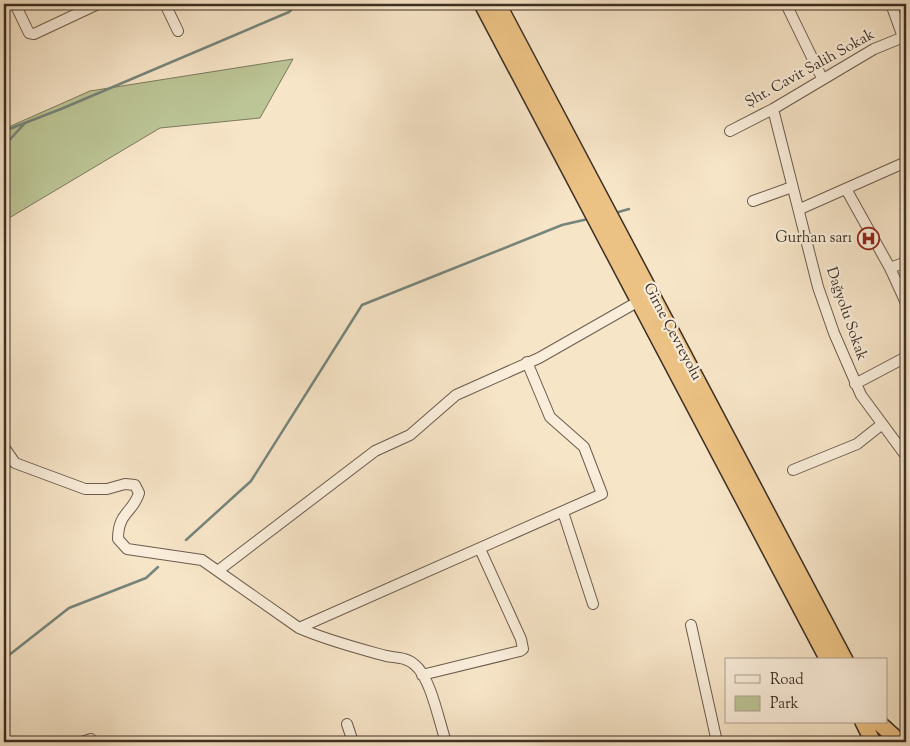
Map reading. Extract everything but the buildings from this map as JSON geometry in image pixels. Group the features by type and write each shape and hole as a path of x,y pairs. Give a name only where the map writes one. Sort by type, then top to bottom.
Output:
{"highway":[{"name":"Girne Çevreyolu","path":"482,4 594,200"},
{"name":"Girne Çevreyolu","path":"498,4 594,200 844,658"},
{"name":"Girne Çevreyolu","path":"612,234 639,301 827,658"},
{"path":"872,730 890,742"},
{"path":"872,730 900,742"}],"street":[{"path":"15,4 28,33 34,34 98,4"},
{"path":"165,4 178,31"},
{"path":"786,4 822,78"},
{"path":"891,4 905,37"},
{"name":"Şht. Cavit Salih Sokak","path":"730,131 773,109 874,48 905,37"},
{"name":"Dağyolu Sokak","path":"773,109 792,187 800,209 818,287 855,384 881,425 906,456"},
{"path":"800,209 906,162"},
{"path":"753,201 792,187"},
{"path":"846,189 890,268 906,303"},
{"path":"890,268 906,262"},
{"path":"219,570 375,451 410,436 456,395 527,362 540,358 639,301"},
{"path":"855,384 906,357"},
{"path":"299,628 602,494 584,447 550,417 527,362"},
{"path":"793,470 857,444 881,425"},
{"path":"4,447 15,463 85,489 107,489 125,484 135,484 139,493 137,499 121,520 118,528 118,539 127,549 202,560 219,570 299,628 388,656 407,659 416,665 422,674 446,742"},
{"path":"563,512 593,604"},
{"path":"422,674 520,652 523,649 521,639 480,549"},
{"path":"691,625 717,742"},
{"path":"347,724 353,742"}],"green space":[{"path":"293,59 260,118 160,128 4,221 4,129 90,91"}],"waterway":[{"path":"4,131 61,109 289,12 297,4"},
{"path":"4,146 25,123"},
{"path":"615,213 629,209"},
{"path":"186,540 251,481 362,305 562,225 588,219"},
{"path":"4,659 69,608 146,578 158,567"}],"place":[{"name":"Gurhan sarı","path":"868,238"}]}
